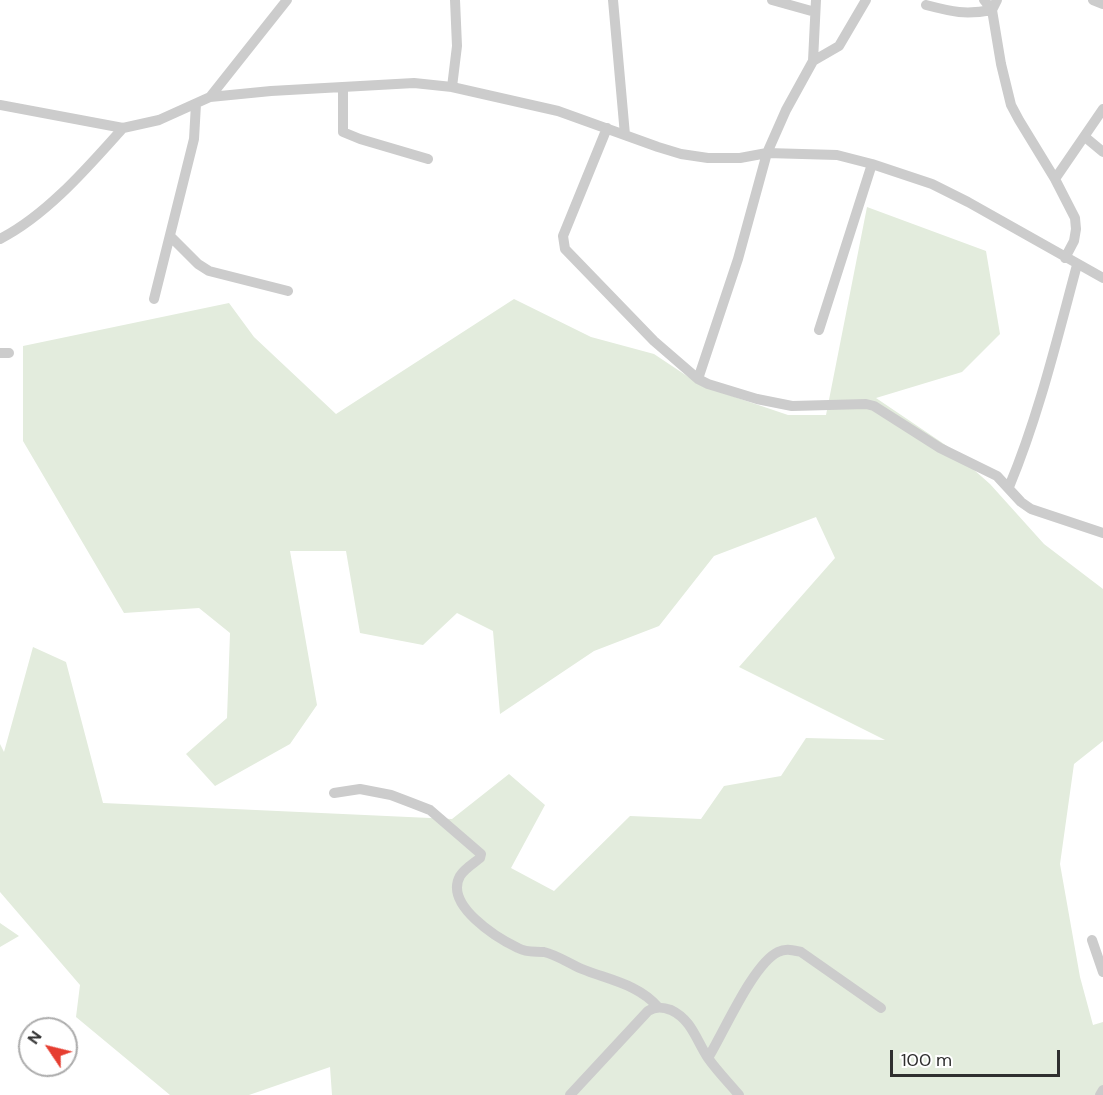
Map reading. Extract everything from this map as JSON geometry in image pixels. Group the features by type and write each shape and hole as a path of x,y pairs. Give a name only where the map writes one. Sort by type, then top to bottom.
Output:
{"street":[{"path":"210,97 287,0"},
{"path":"452,87 457,46 454,0"},
{"path":"613,0 625,135"},
{"path":"772,0 815,12"},
{"path":"698,379 738,259 767,153 786,110 813,61 816,0"},
{"path":"813,61 839,46 866,0"},
{"path":"984,0 995,5"},
{"path":"1093,0 1103,4"},
{"path":"926,4 958,13 972,14 995,5"},
{"path":"995,5 1001,64 1011,105 1055,178 1075,218 1074,241 1065,258"},
{"path":"0,105 123,128 159,120 210,97 414,83 452,87 558,111 658,147 708,158 740,158 767,153 837,155 872,164 932,184 968,202 1102,279"},
{"path":"344,87 343,132 360,140 428,159"},
{"path":"154,298 194,139 196,104"},
{"path":"1055,178 1103,109"},
{"path":"0,239 36,215 52,201 84,171 123,128"},
{"path":"607,128 562,236 565,249 654,341 698,379 757,399 792,406 866,404 874,406 940,448 997,476 1021,502 1031,509 1103,533"},
{"path":"1085,137 1103,152"},
{"path":"819,330 872,164"},
{"path":"170,236 198,264 209,271 288,291"},
{"path":"1009,487 1041,398 1077,264"},
{"path":"334,793 369,790 391,795 430,810 481,854 480,858 461,873 457,882 461,899 478,923 519,950 530,953 543,952 639,990 658,1007"},
{"path":"1092,940 1103,972"},
{"path":"708,1058 746,989 768,958 788,948 801,952 881,1008"},
{"path":"570,1095 648,1011 658,1007 668,1009 683,1017 708,1058 739,1095"},
{"path":"1100,1095 1103,1090"}],"green space":[{"path":"867,207 986,251 1000,334 962,372 876,398 947,446 990,484 1044,544 1103,589 1103,741 1074,764 1060,864 1080,977 1093,1025 1103,1022 1103,1095 332,1095 330,1067 249,1095 170,1095 76,1017 80,985 0,892 0,744 4,752 33,647 66,662 103,803 452,819 509,774 545,805 511,868 554,891 630,816 701,819 724,786 781,776 806,738 885,740 739,667 835,558 816,517 714,556 659,626 594,651 500,714 493,631 457,613 423,645 360,633 346,551 290,551 317,705 290,744 215,786 186,754 227,718 230,633 199,608 124,613 23,441 23,346 229,303 254,337 336,414 514,299 591,337 654,354 702,386 788,415 826,415"},
{"path":"0,923 19,936 0,947"}]}
